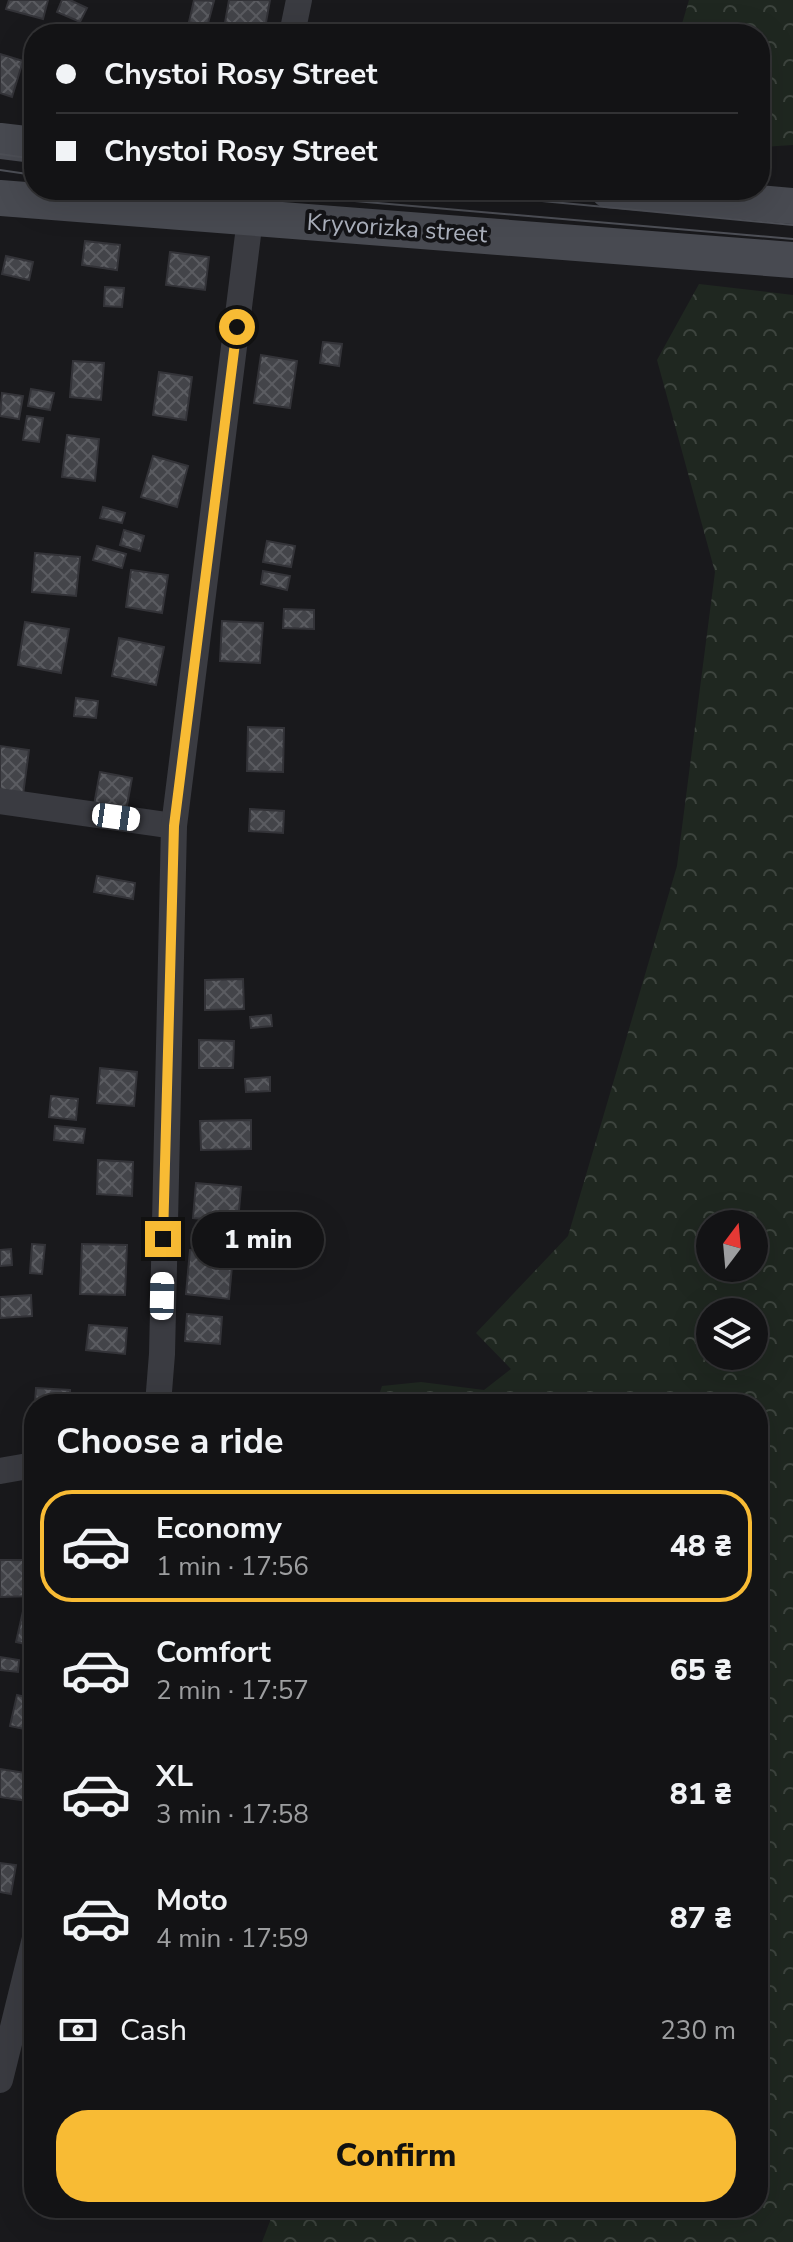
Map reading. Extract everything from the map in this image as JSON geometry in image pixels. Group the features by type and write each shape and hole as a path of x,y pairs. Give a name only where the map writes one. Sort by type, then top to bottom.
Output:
{"main road":[{"path":"0,141 24,144"},
{"name":"Kryvorizka street","path":"0,198 793,260"},
{"path":"724,200 793,206"}],"street":[{"path":"294,24 299,0"},
{"path":"159,1394 174,826 250,219"},
{"path":"0,801 174,826"},
{"path":"0,1471 24,1467"},
{"path":"0,2080 24,1983"}],"green space":[{"path":"689,0 793,0 793,145 770,146 770,24 682,24"},
{"path":"699,284 793,295 793,2242 262,2242 271,2218 768,2218 768,1394 379,1394 382,1386 421,1382 484,1390 511,1369 476,1333 568,1236 677,866 715,572 657,360"}],"building":[{"path":"9,0 48,0 43,19 6,9"},
{"path":"62,0 70,0 87,8 80,22 57,12"},
{"path":"194,0 214,1 208,24 189,22"},
{"path":"229,0 270,0 266,24 225,24"},
{"path":"0,54 23,61 12,97 0,93"},
{"path":"85,241 120,245 117,270 82,265"},
{"path":"170,252 209,257 205,290 166,285"},
{"path":"6,256 33,262 29,280 2,274"},
{"path":"105,287 124,288 122,307 104,306"},
{"path":"323,342 342,344 339,366 320,363"},
{"path":"261,355 297,361 290,408 254,403"},
{"path":"73,361 104,363 101,400 70,397"},
{"path":"159,372 192,377 186,420 153,415"},
{"path":"31,389 54,393 50,410 28,406"},
{"path":"2,393 23,396 19,419 0,416"},
{"path":"27,416 43,418 39,442 23,440"},
{"path":"67,435 99,439 95,481 62,477"},
{"path":"153,456 188,466 177,507 141,497"},
{"path":"103,507 125,513 122,523 100,518"},
{"path":"124,530 144,536 140,551 120,545"},
{"path":"267,541 295,546 291,567 263,562"},
{"path":"97,546 126,554 122,568 93,560"},
{"path":"35,553 80,557 76,596 32,592"},
{"path":"131,570 168,575 162,613 126,607"},
{"path":"263,571 290,576 287,590 261,584"},
{"path":"284,609 314,610 314,629 283,628"},
{"path":"222,621 263,623 260,663 220,661"},
{"path":"25,622 69,629 61,673 18,665"},
{"path":"119,638 164,647 156,685 112,676"},
{"path":"76,698 98,701 96,718 74,716"},
{"path":"248,727 284,728 283,772 247,771"},
{"path":"0,746 29,750 23,795 0,792"},
{"path":"100,772 132,778 126,811 94,805"},
{"path":"250,809 284,811 283,833 249,831"},
{"path":"97,876 135,883 133,899 94,892"},
{"path":"243,979 244,1009 205,1010 205,980"},
{"path":"271,1015 272,1026 251,1028 250,1017"},
{"path":"199,1040 234,1041 233,1068 199,1068"},
{"path":"100,1068 137,1072 134,1106 97,1103"},
{"path":"270,1077 270,1091 246,1092 245,1079"},
{"path":"51,1096 78,1099 76,1120 49,1117"},
{"path":"251,1120 251,1149 201,1150 200,1121"},
{"path":"55,1126 85,1129 83,1143 54,1140"},
{"path":"98,1160 133,1162 132,1196 97,1194"},
{"path":"196,1183 241,1187 238,1222 193,1218"},
{"path":"32,1244 45,1245 42,1274 30,1273"},
{"path":"82,1244 127,1245 125,1295 80,1294"},
{"path":"11,1249 12,1265 0,1266 0,1250"},
{"path":"190,1250 233,1255 229,1299 186,1294"},
{"path":"31,1295 32,1316 0,1318 0,1297"},
{"path":"187,1314 222,1317 220,1344 185,1341"},
{"path":"89,1325 127,1328 125,1354 86,1350"},
{"path":"36,1388 70,1390 70,1394 36,1394"},
{"path":"0,1560 24,1560 24,1596 0,1597"},
{"path":"24,1607 24,1644 16,1642"},
{"path":"0,1657 19,1660 18,1672 0,1670"},
{"path":"17,1695 24,1697 24,1729 10,1726"},
{"path":"0,1769 24,1773 24,1800 0,1797"},
{"path":"0,1863 16,1865 11,1894 0,1892"}],"tram line":[{"path":"0,154 24,158"},
{"path":"0,170 24,174"},
{"path":"343,200 793,239"},
{"path":"532,200 793,225"}],"route":[{"path":"163,1239 174,826 237,327"}]}
